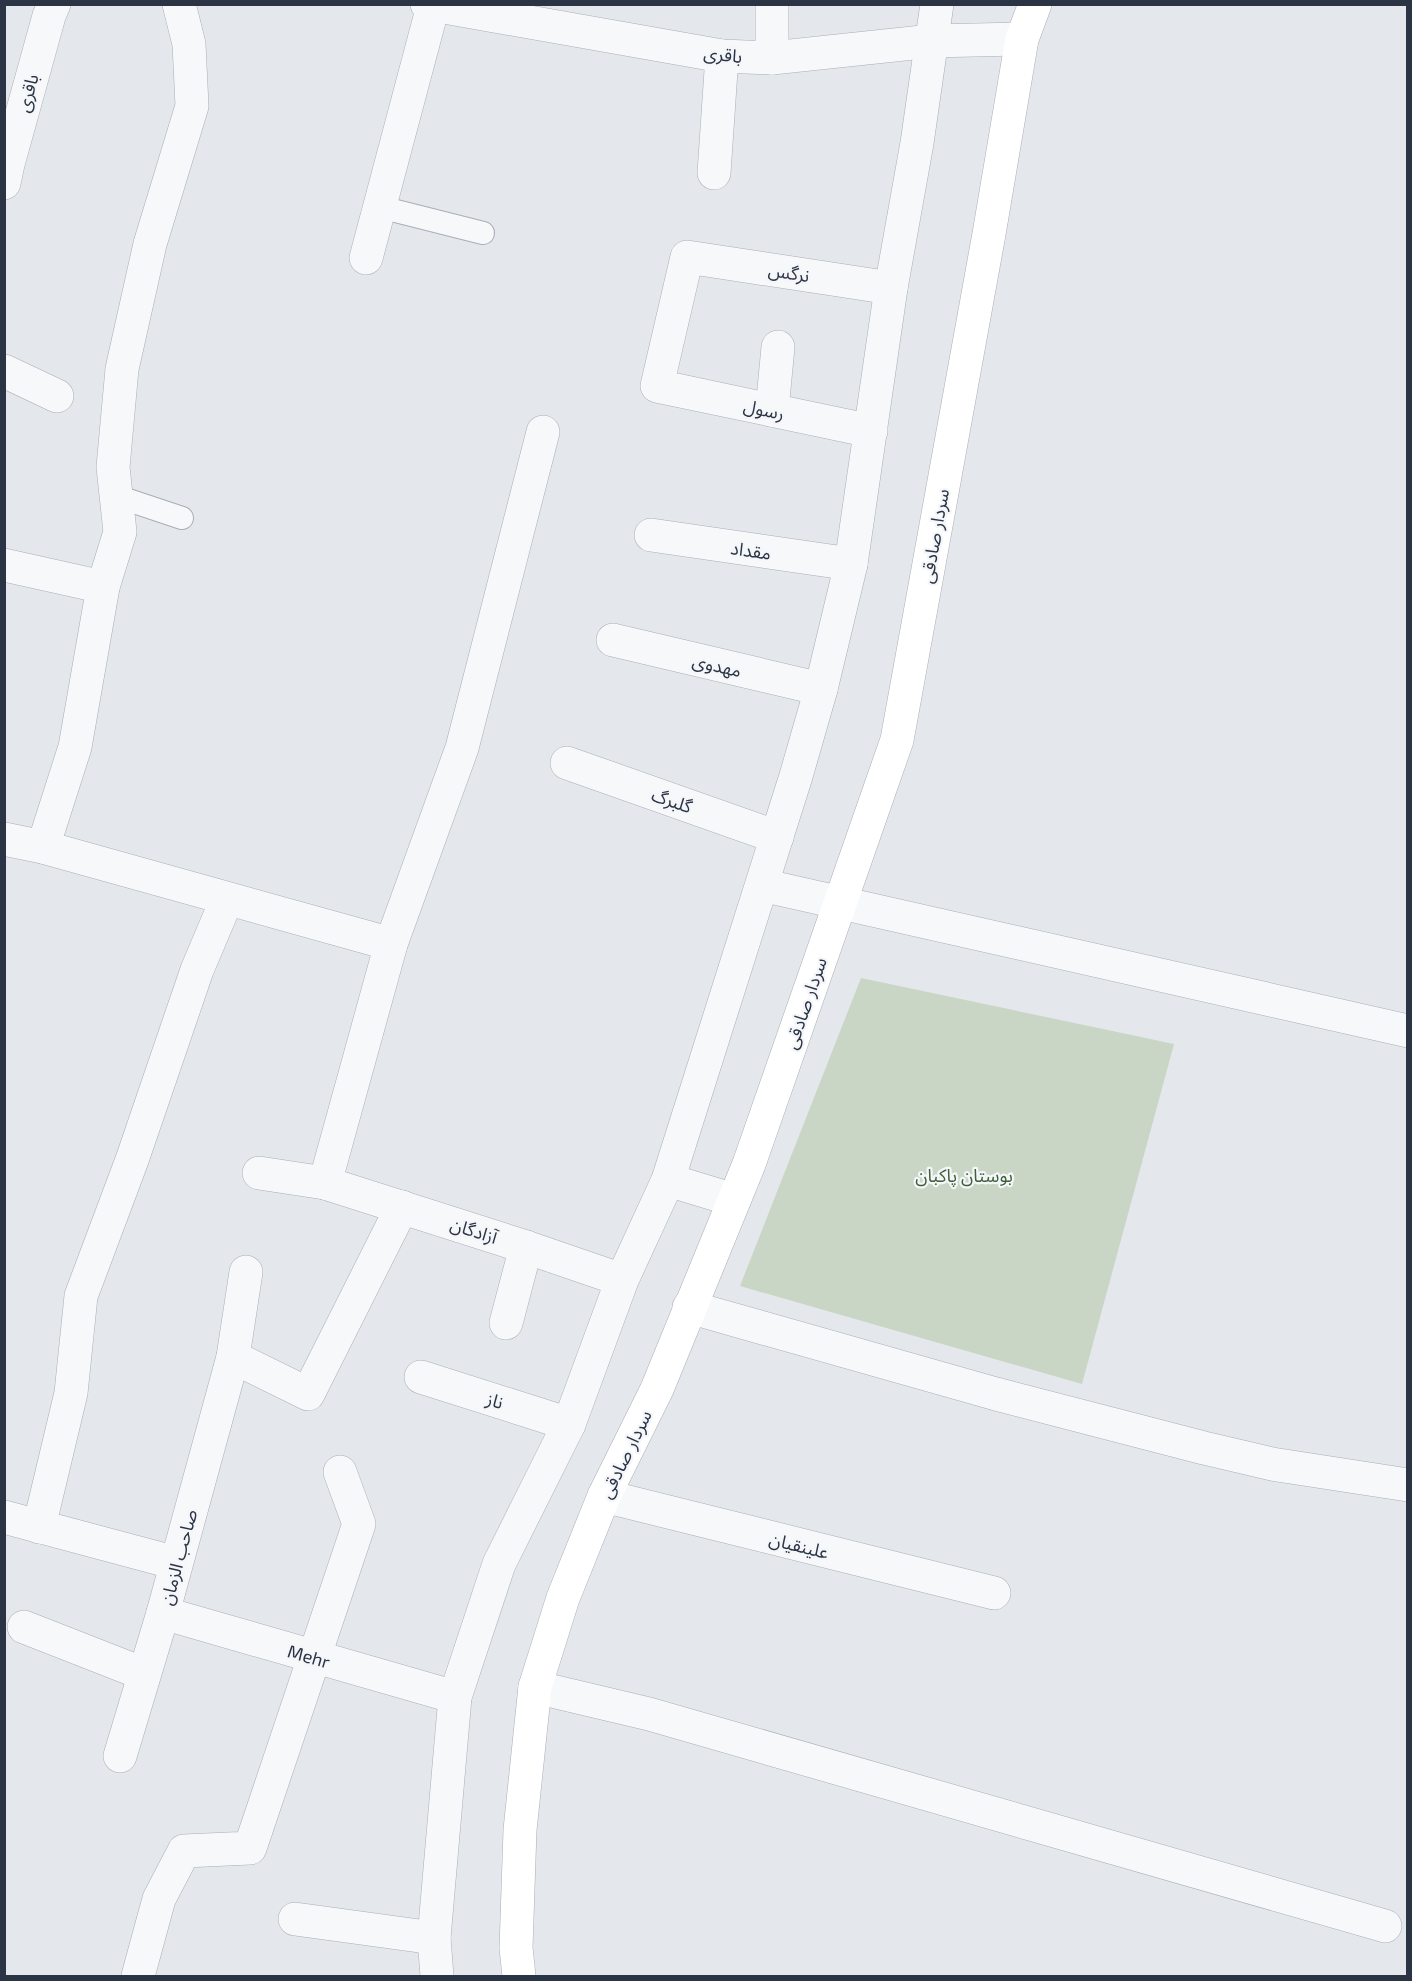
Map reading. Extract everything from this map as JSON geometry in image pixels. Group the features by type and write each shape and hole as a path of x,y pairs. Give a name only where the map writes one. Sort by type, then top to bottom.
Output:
{"street":[{"name":"باقری","path":"4,183 54,4"},
{"path":"43,847 75,747 102,587 120,532 113,467 122,369 150,244 192,106 189,44 179,4"},
{"path":"772,4 772,58"},
{"path":"437,1977 434,1938 455,1697 499,1564 569,1424 622,1280 668,1180 777,837 820,689 851,564 891,288 917,143 937,4"},
{"name":"سردار صادقی","path":"519,1977 516,1948 520,1830 535,1687 563,1598 604,1496 657,1389 749,1164 897,740 1022,39 1035,4"},
{"name":"باقری","path":"430,5 488,10 722,56 772,58 932,41 1022,39"},
{"path":"366,258 430,5"},
{"path":"714,173 722,56"},
{"name":"نرگس","path":"657,386 687,257 891,288"},
{"path":"772,410 778,347"},
{"path":"4,371 57,396"},
{"name":"رسول","path":"657,386 871,431"},
{"path":"325,1183 391,944 462,748 543,432"},
{"name":"مقداد","path":"651,535 851,564"},
{"path":"4,565 102,587"},
{"name":"مهدوی","path":"613,640 820,689"},
{"name":"گلبرگ","path":"567,764 777,837"},
{"path":"4,839 43,847 391,944"},
{"path":"762,885 1407,1031"},
{"path":"39,1527 70,1393 81,1296 132,1160 197,970 227,898"},
{"name":"آزادگان","path":"259,1173 325,1183 622,1280"},
{"path":"668,1180 734,1200"},
{"path":"233,1357 308,1394 402,1207"},
{"path":"506,1323 526,1247"},
{"name":"صاحب الزمان","path":"120,1756 163,1613 233,1357 246,1272"},
{"path":"689,1307 996,1394 1204,1448 1272,1464 1407,1485"},
{"name":"ناز","path":"420,1377 569,1424"},
{"path":"138,1977 159,1899 184,1851 249,1848 359,1524 340,1472"},
{"name":"علینقیان","path":"604,1496 994,1593"},
{"path":"4,1517 176,1563"},
{"name":"Mehr","path":"163,1613 455,1697"},
{"path":"24,1627 144,1674"},
{"path":"535,1687 649,1714 1385,1926"},
{"path":"295,1919 434,1938"}],"lane":[{"path":"380,207 483,233"},
{"path":"116,496 182,518"}],"green space":[{"name":"بوستان پاکبان","path":"861,978 1174,1044 1082,1384 740,1286"}]}
